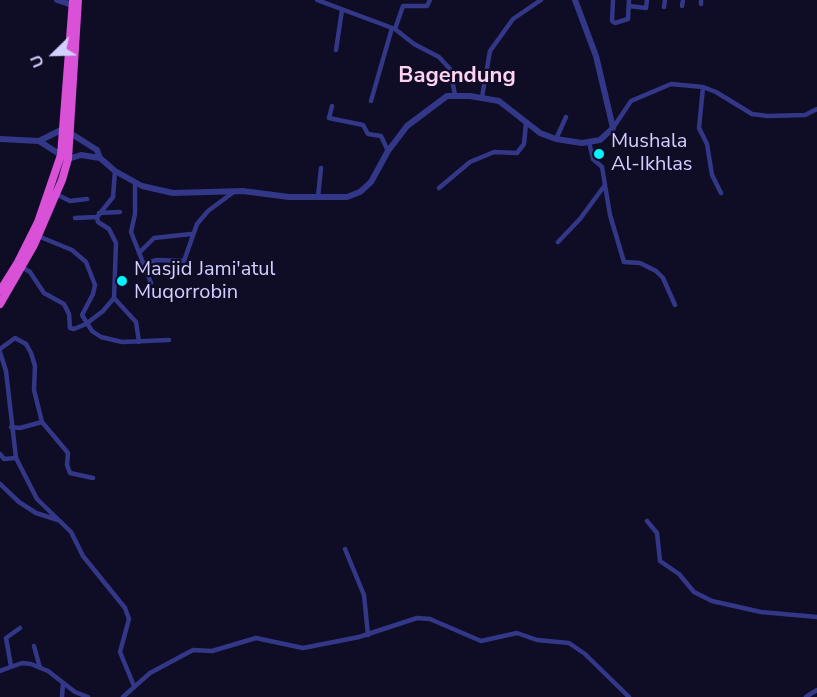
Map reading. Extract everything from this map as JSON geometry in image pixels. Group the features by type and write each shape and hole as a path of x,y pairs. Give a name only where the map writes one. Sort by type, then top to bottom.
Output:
{"highway":[{"path":"3,293 31,243 38,236 56,194 64,157 72,54 71,1"},
{"path":"3,293 22,267 54,178 64,157"}],"street":[{"path":"57,0 71,1"},
{"path":"317,0 394,29 446,63 453,78 455,95"},
{"path":"371,101 394,29 404,6 427,6 430,0"},
{"path":"482,98 490,51 513,19 541,0"},
{"path":"575,0 596,56 613,128"},
{"path":"613,0 613,23 628,19 629,3 646,9 647,0"},
{"path":"664,0 664,7"},
{"path":"336,50 342,10"},
{"path":"0,139 39,141 66,131 96,150 100,158 115,171 135,183 173,193 235,191 274,197 346,197 360,192 371,182 388,151 420,115 442,98 455,95 482,98 505,104 540,133 556,139 589,142 600,140 613,128 631,101 671,84 703,87 716,92 752,114 787,117 805,115 817,109"},
{"path":"703,87 699,128 707,144 712,175 721,193"},
{"path":"332,106 329,118 363,125 368,134 379,135 388,151"},
{"path":"556,139 566,117"},
{"path":"439,188 470,162 494,152 517,153 524,144 526,123"},
{"path":"39,141 64,157 81,155 100,158"},
{"path":"589,142 594,159 602,167 624,262 640,263 656,271 663,278 675,305"},
{"path":"318,197 321,168"},
{"path":"115,171 113,197 98,215 98,222 109,229 116,243 114,298 136,322 139,342"},
{"path":"135,183 135,214 131,232 151,283"},
{"path":"558,242 580,219 605,185"},
{"path":"142,264 163,260 174,263 184,261 191,234 208,211 235,191"},
{"path":"56,194 70,201 87,199"},
{"path":"75,218 120,212"},
{"path":"139,253 154,238 191,234"},
{"path":"38,236 72,250 86,262 95,285 82,315 86,324 110,340 139,342 169,340"},
{"path":"22,267 30,272 44,293 64,304 69,314 70,327 75,329 86,324 114,298"},
{"path":"93,478 70,473 68,453 42,422 34,390 35,366 31,353 26,344 15,338 0,351 6,371 16,458 37,499 71,532 83,556 125,608 129,619 120,652 122,662 135,686"},
{"path":"11,427 20,429 42,422"},
{"path":"0,454 4,459 16,458"},
{"path":"0,484 19,502 36,513 59,520"},
{"path":"647,521 657,533 660,561 679,574 693,592 712,601 760,612 817,617"},
{"path":"345,549 364,596 368,635"},
{"path":"123,697 157,669 193,650 218,649 252,638 300,648 368,635 417,618 430,620 481,641 517,633 537,640 561,641 585,654 629,697"},
{"path":"11,666 6,638 20,628"},
{"path":"34,646 40,668"},
{"path":"0,670 27,663 40,668 88,697"},
{"path":"63,683 63,697"},
{"path":"806,697 817,690"}],"place":[{"name":"Mushala Al-Ikhlas","path":"599,154"},
{"name":"Masjid Jami'atul Muqorrobin","path":"122,281"}],"district":[{"name":"Bagendung","path":"457,77"}]}
